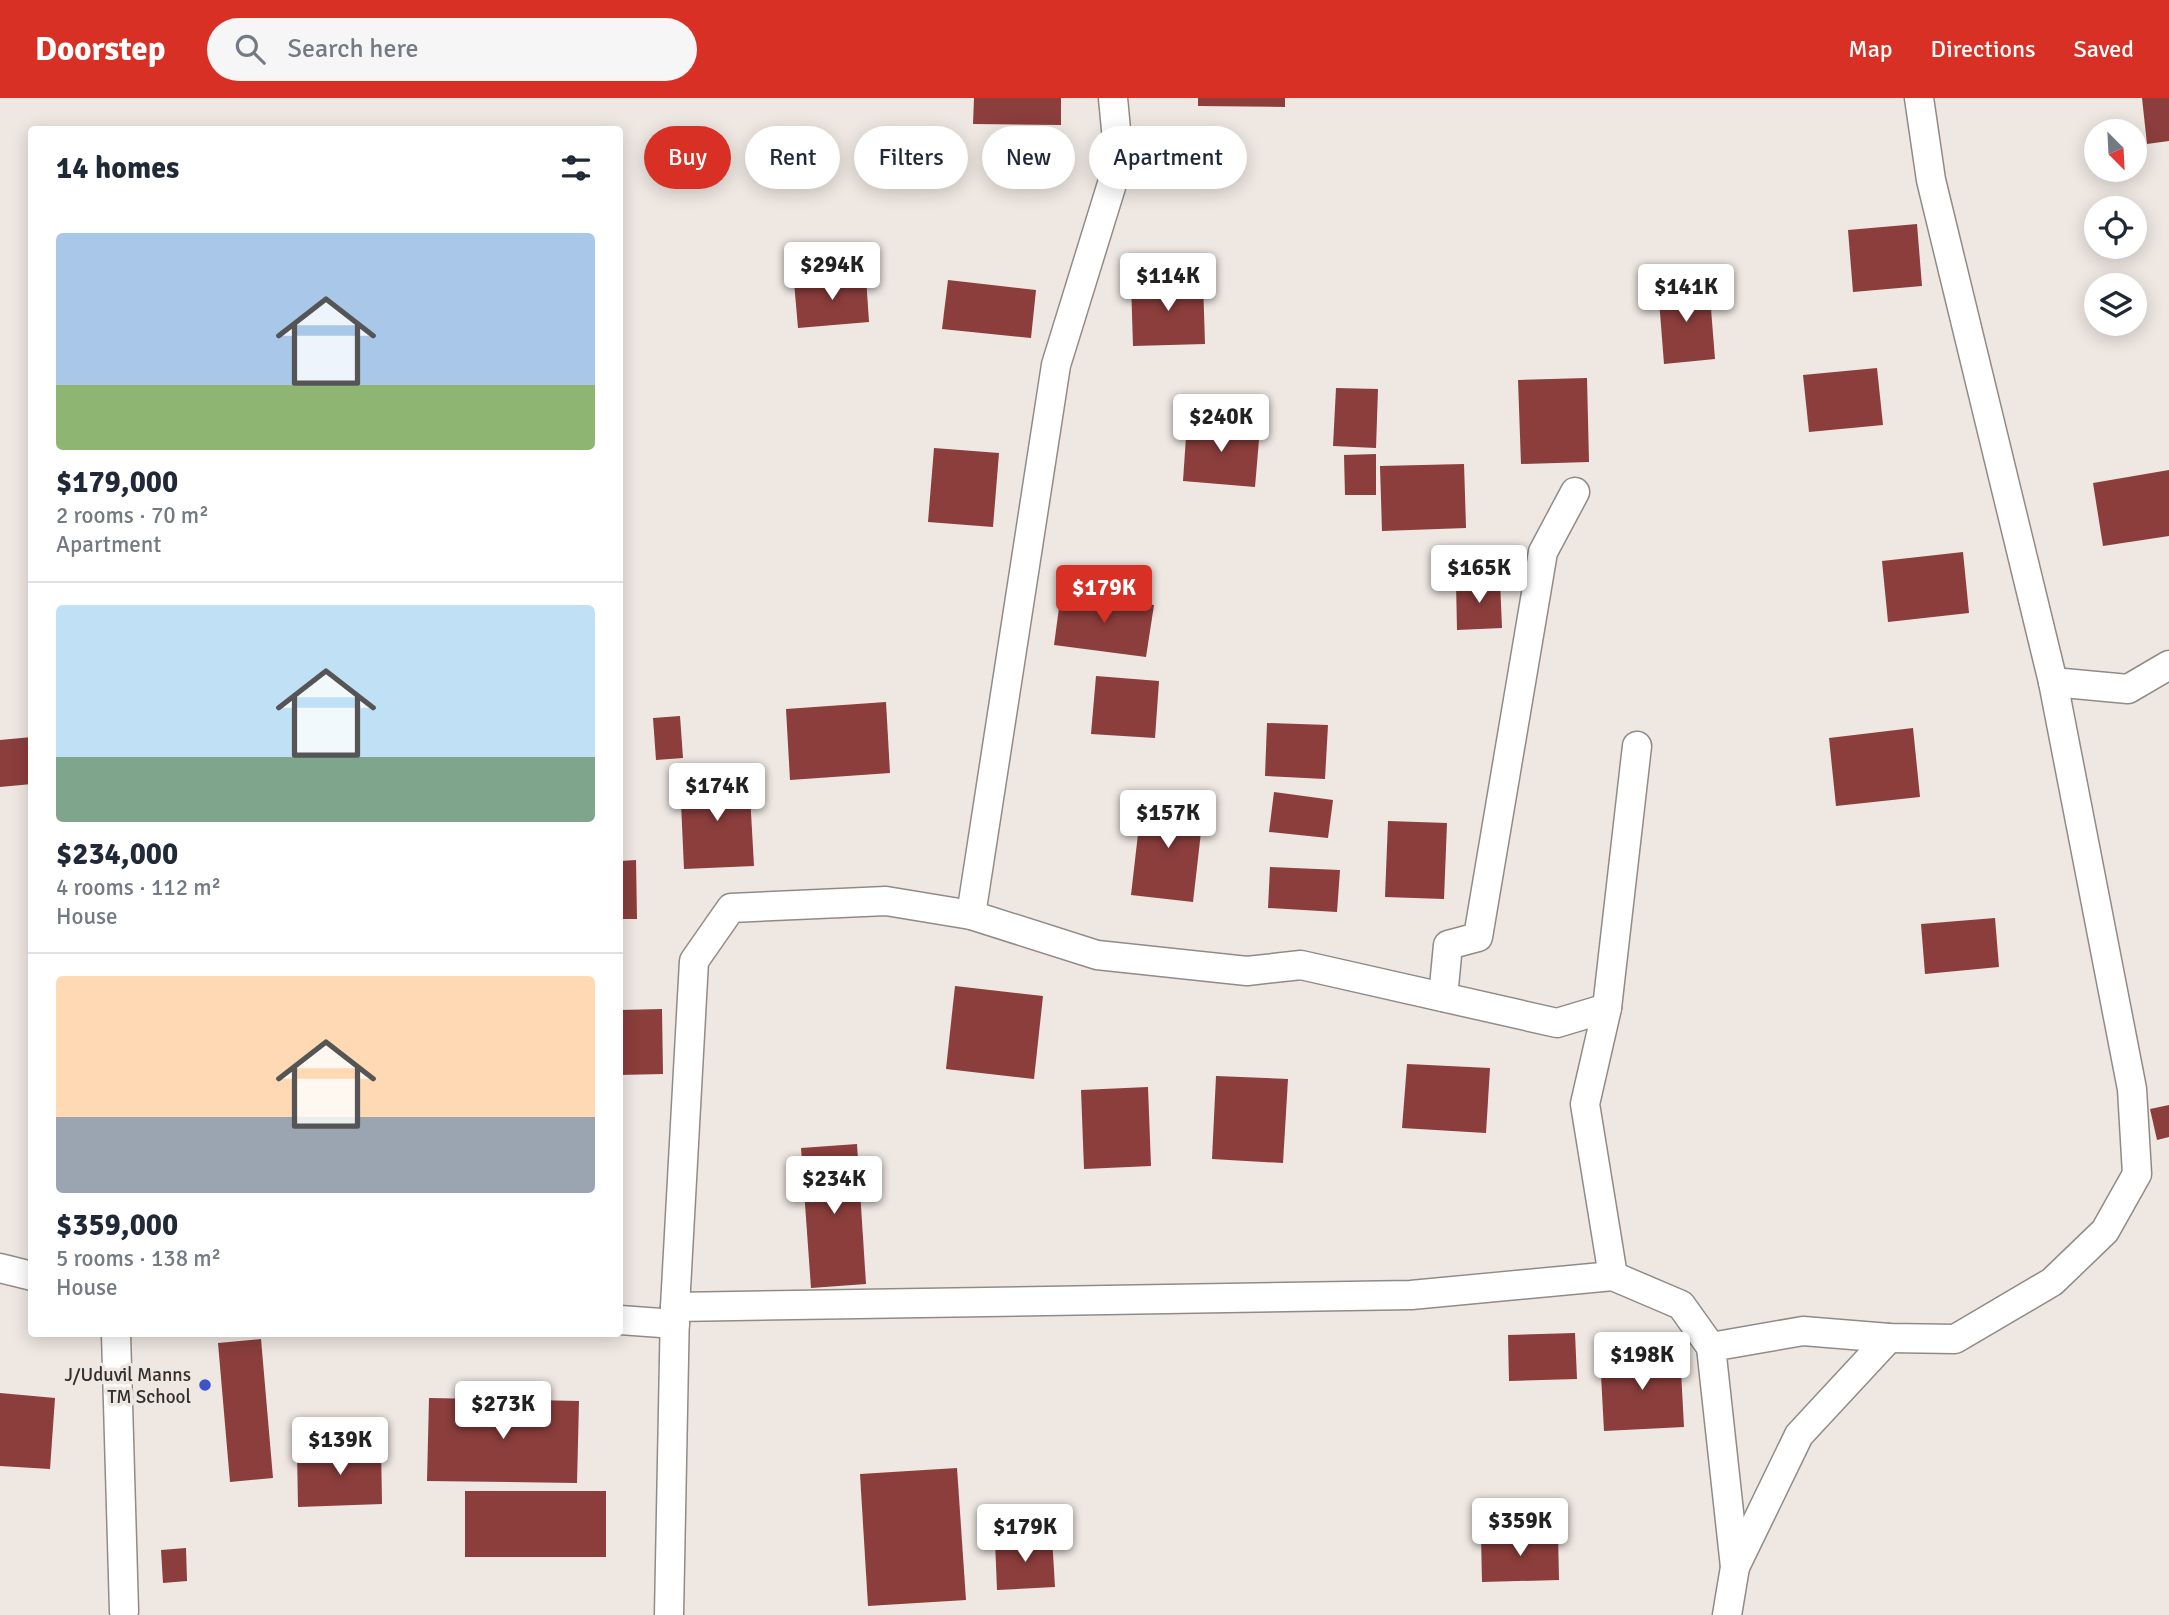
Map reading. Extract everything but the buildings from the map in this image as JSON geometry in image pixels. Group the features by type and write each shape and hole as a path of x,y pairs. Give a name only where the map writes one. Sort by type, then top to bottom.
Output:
{"street":[{"path":"971,915 1056,365 1119,161 1113,98"},
{"path":"1711,1347 1803,1331 1889,1338 1955,1339 2052,1282 2105,1231 2137,1174 2132,1088 2053,682 1931,180 1919,98"},
{"path":"1443,997 1448,945 1478,937 1543,552 1576,492"},
{"path":"2053,682 2128,689 2169,666"},
{"path":"1613,1276 1585,1104 1607,1008 1637,746"},
{"path":"669,1615 675,1316 694,961 731,908 886,901 971,915 1097,955 1247,971 1301,965 1557,1023 1607,1008"},
{"path":"0,1268 28,1275"},
{"path":"623,1320 675,1316 1411,1295 1613,1276 1681,1304 1711,1347 1735,1567 1727,1615"},
{"path":"116,1337 124,1611"},
{"path":"1735,1567 1799,1435 1889,1338"}],"place":[{"name":"J/Uduvil Manns TM School","path":"205,1385"}]}
